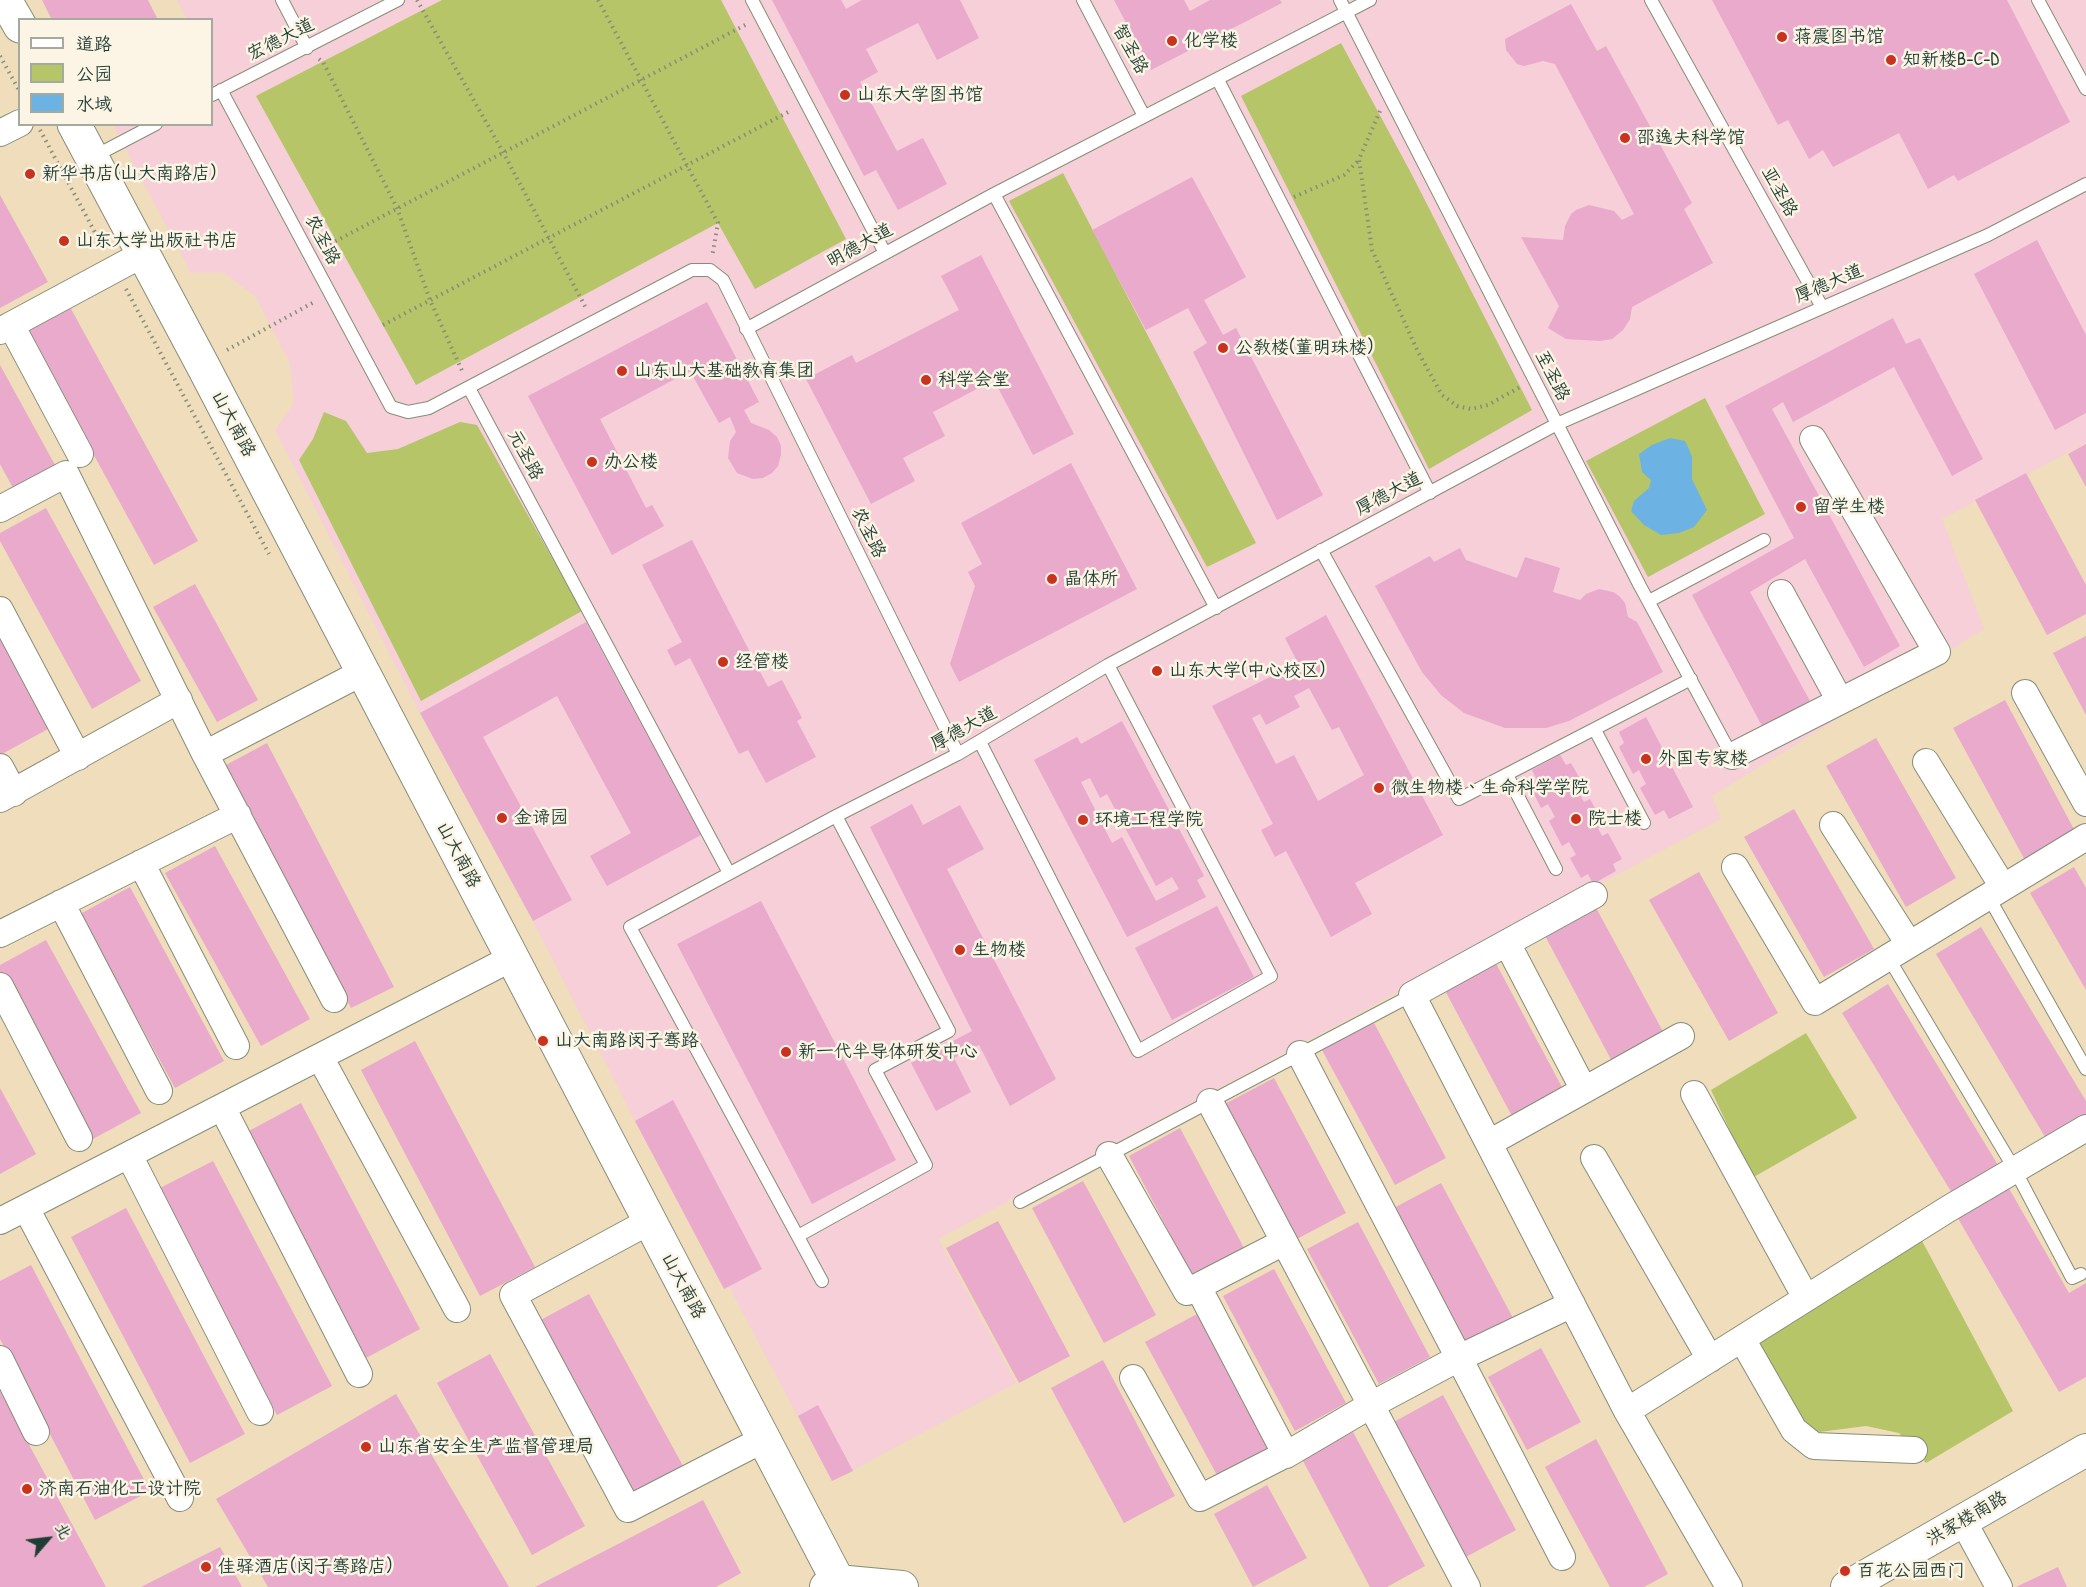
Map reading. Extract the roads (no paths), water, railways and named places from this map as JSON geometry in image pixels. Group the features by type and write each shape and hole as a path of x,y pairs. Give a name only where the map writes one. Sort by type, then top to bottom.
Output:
{"main road":[{"path":"5,0 18,23"},
{"name":"山大南路","path":"75,126 764,1439 835,1585"}],"street":[{"path":"0,133 18,124"},
{"path":"80,454 6,328 143,254"},
{"path":"1735,761 1840,701 1937,652 1813,439"},
{"path":"0,509 66,474 237,815 334,999"},
{"path":"1781,593 1840,701"},
{"path":"0,610 78,757"},
{"path":"206,754 363,672"},
{"path":"2025,693 2086,803"},
{"path":"0,767 7,796 179,700"},
{"path":"1926,762 1996,892"},
{"path":"0,934 237,815"},
{"path":"1833,825 1899,951"},
{"path":"1735,867 1815,1002 2086,837"},
{"path":"141,863 236,1046"},
{"path":"1594,895 1412,995 1627,1411 1729,1587"},
{"path":"62,903 159,1091"},
{"path":"1507,943 1584,1090"},
{"path":"0,1221 512,958"},
{"path":"2,995 79,1138"},
{"path":"1489,1143 1682,1036"},
{"path":"1300,1054 1562,1557"},
{"path":"320,1057 457,1309"},
{"path":"1694,1094 1806,1298"},
{"path":"1210,1102 1467,1587"},
{"path":"222,1107 359,1374"},
{"path":"1627,1411 1948,1209 2086,1128"},
{"path":"129,1155 260,1412"},
{"path":"1109,1155 1187,1292 1284,1242"},
{"path":"1594,1158 1710,1359"},
{"path":"26,1208 180,1498"},
{"path":"650,1221 513,1295 628,1509 764,1439"},
{"path":"1197,1287 1286,1455 1292,1451"},
{"path":"1133,1378 1200,1498 1292,1451 1459,1358 1572,1304"},
{"path":"1742,1339 1794,1430 1814,1446 1914,1450"},
{"path":"0,1359 36,1431"},
{"name":"洪家楼南路","path":"1847,1587 2086,1450"},
{"path":"1963,1521 1999,1587"},
{"path":"835,1585 902,1587"}],"lane":[{"path":"282,0 307,48"},
{"name":"宏德大道","path":"216,92 398,0"},
{"path":"753,0 885,253"},
{"name":"智圣路","path":"1083,0 1144,116"},
{"name":"至圣路","path":"1340,0 1557,424 1735,761"},
{"name":"明德大道","path":"746,329 994,194 1370,0"},
{"name":"亚圣路","path":"1651,0 1822,307"},
{"path":"2038,0 2086,89"},
{"path":"1218,80 1430,493"},
{"name":"农圣路","path":"216,92 330,293 391,407 408,412 429,408 469,388"},
{"path":"92,157 152,126"},
{"name":"厚德大道","path":"798,1236 630,927 836,816 958,754 1108,664 1557,424 1988,235 2086,184"},
{"path":"994,194 1216,608"},
{"path":"469,388 692,270 710,270 723,280 746,329"},
{"name":"农圣路","path":"746,329 958,754"},
{"name":"元圣路","path":"469,388 729,873"},
{"path":"1649,601 1764,540"},
{"path":"1321,550 1459,799 1691,679"},
{"path":"980,742 1138,1051 1271,976 1108,664"},
{"path":"1595,730 1644,823"},
{"path":"1507,775 1556,868"},
{"path":"822,1281 798,1236 926,1165 875,1070 949,1031 836,816"},
{"path":"1996,892 2086,1069"},
{"path":"1899,951 2072,1278 2081,1274"},
{"path":"1020,1202 1412,995"}],"water":[{"path":"1670,438 1685,441 1692,457 1692,479 1707,510 1694,527 1679,533 1661,535 1644,525 1631,511 1634,501 1649,488 1651,480 1642,472 1639,454 1652,445"}],"place":[{"name":"蒋震图书馆","path":"1782,37"},
{"name":"化学楼","path":"1172,41"},
{"name":"知新楼B-C-D","path":"1891,60"},
{"name":"山东大学图书馆","path":"845,95"},
{"name":"邵逸夫科学馆","path":"1625,138"},
{"name":"新华书店(山大南路店)","path":"30,174"},
{"name":"山东大学出版社书店","path":"64,241"},
{"name":"公教楼(董明珠楼)","path":"1223,348"},
{"name":"山东山大基础教育集团","path":"622,371"},
{"name":"科学会堂","path":"926,380"},
{"name":"办公楼","path":"592,462"},
{"name":"留学生楼","path":"1801,507"},
{"name":"晶体所","path":"1052,579"},
{"name":"经管楼","path":"723,662"},
{"name":"山东大学(中心校区)","path":"1157,671"},
{"name":"外国专家楼","path":"1646,759"},
{"name":"微生物楼、生命科学学院","path":"1379,788"},
{"name":"金谛园","path":"502,818"},
{"name":"院士楼","path":"1576,819"},
{"name":"环境工程学院","path":"1083,820"},
{"name":"生物楼","path":"960,950"},
{"name":"山大南路闵子骞路","path":"543,1041"},
{"name":"新一代半导体研发中心","path":"786,1052"},
{"name":"山东省安全生产监督管理局","path":"366,1447"},
{"name":"济南石油化工设计院","path":"27,1489"},
{"name":"佳驿酒店(闵子骞路店)","path":"206,1567"},
{"name":"百花公园西门","path":"1845,1571"}]}
